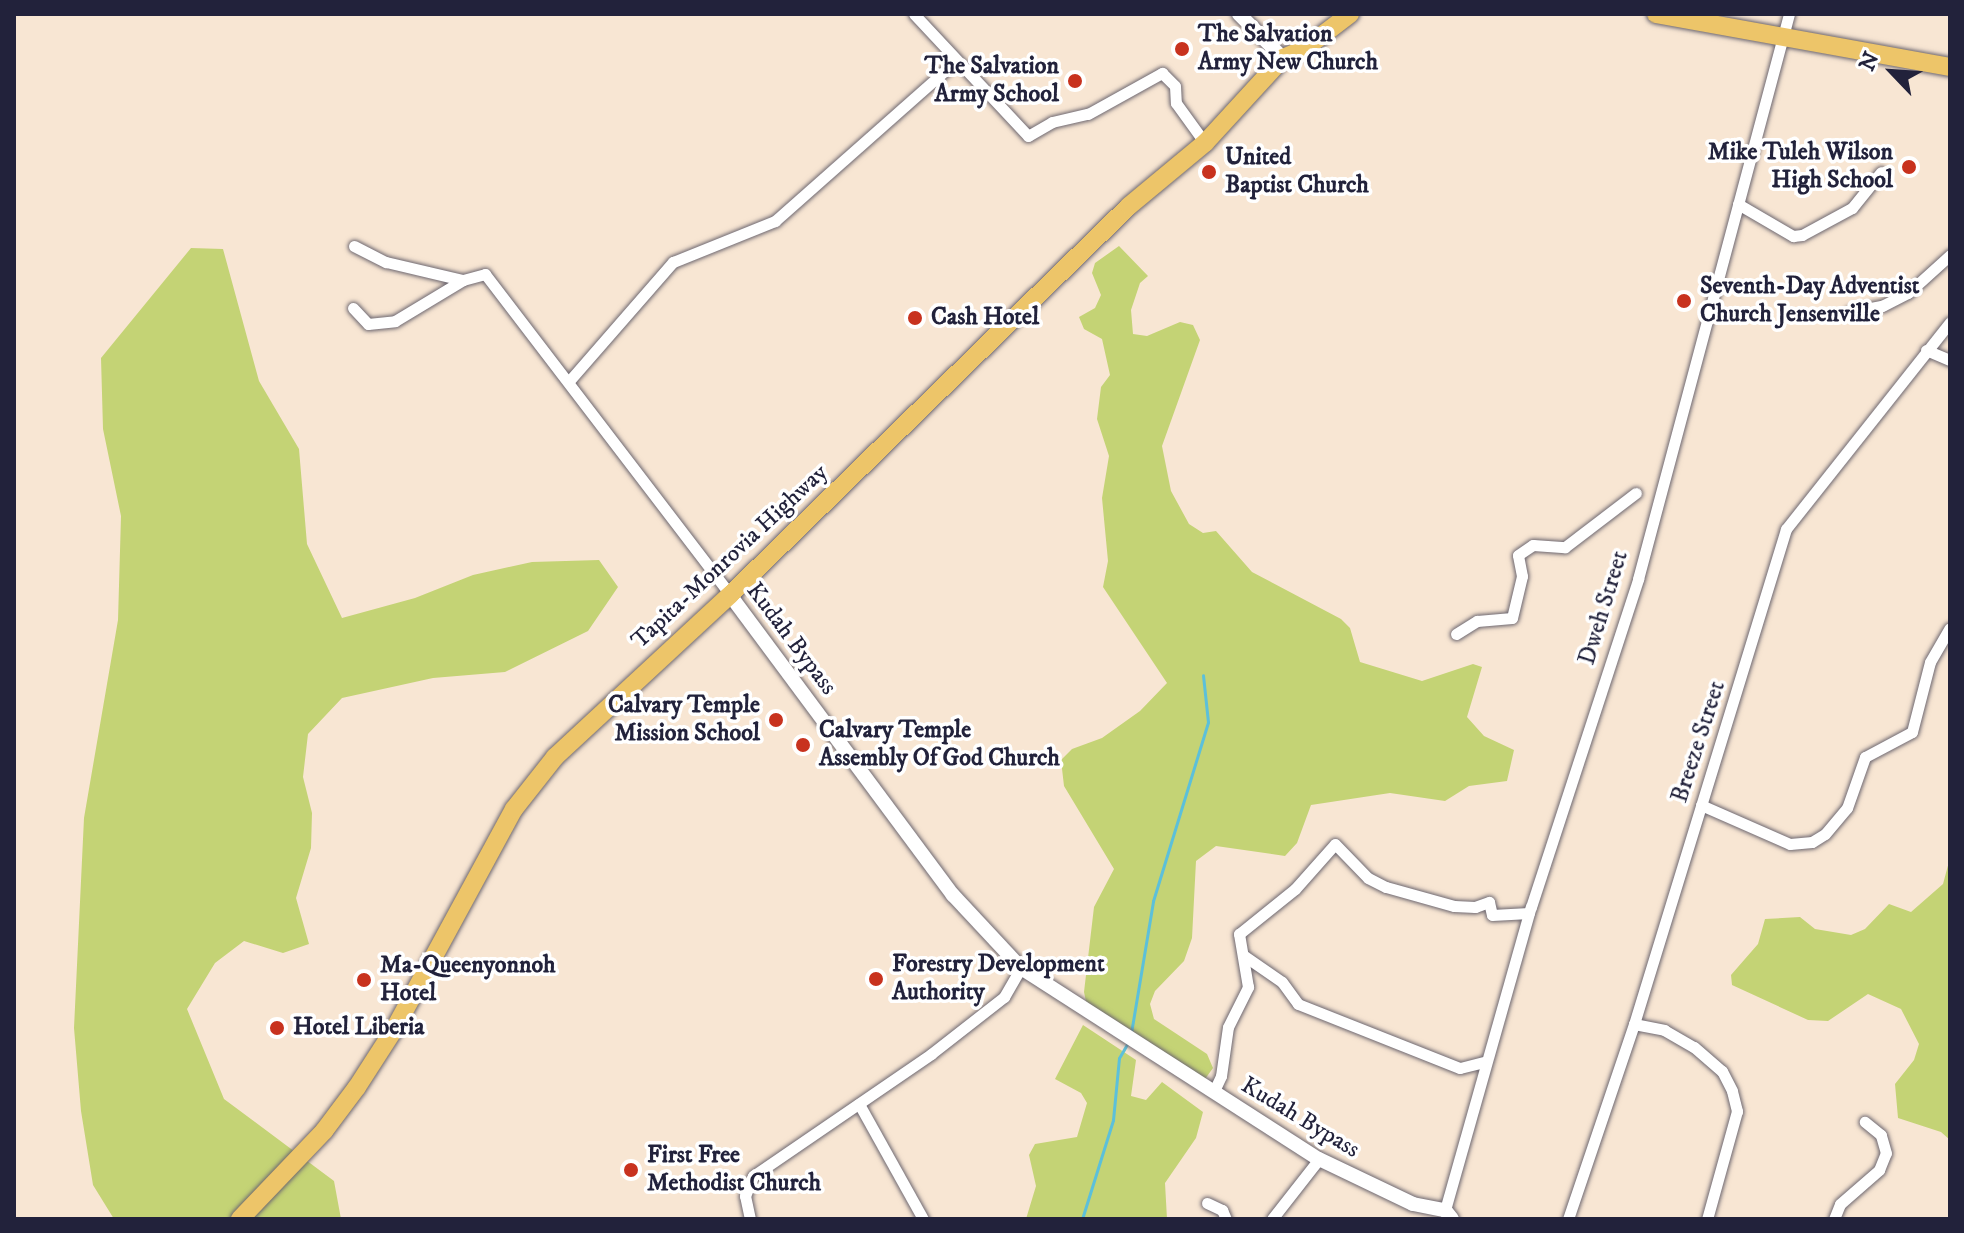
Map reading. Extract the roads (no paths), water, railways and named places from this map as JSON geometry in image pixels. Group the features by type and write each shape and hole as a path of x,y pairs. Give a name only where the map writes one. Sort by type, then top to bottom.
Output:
{"highway":[{"name":"Tapita-Monrovia Highway","path":"240,1219 324,1131 357,1087 395,1028 514,809 555,757 730,595 1059,273 1205,143 1283,58 1304,49 1350,14"},
{"path":"1656,14 1950,67"}],"street":[{"path":"914,14 1028,136 1052,122 1088,114 1162,73 1175,86 1176,103 1205,143"},
{"path":"1239,14 1283,58"},
{"name":"Dweh Street","path":"1449,1214 1484,1062 1638,579 1789,14"},
{"path":"570,380 673,262 775,221 956,61"},
{"path":"1738,204 1793,236 1802,235 1852,208 1881,172"},
{"path":"354,246 386,262 463,280"},
{"path":"1850,312 1882,306 1908,293 1950,255"},
{"name":"Kudah Bypass","path":"463,280 485,274 570,380 939,876 1021,968 1319,1159 1413,1204 1449,1214"},
{"path":"353,308 368,324 383,325 447,294 463,280"},
{"name":"Breeze Street","path":"1568,1219 1634,1024 1793,514 1950,322"},
{"path":"1926,350 1950,360"},
{"path":"1456,634 1477,621 1512,618 1522,576 1518,555 1533,545 1565,547 1636,493"},
{"path":"1701,805 1790,844 1800,845 1825,834 1847,808 1865,757 1912,732 1930,662 1950,628"},
{"path":"1214,1091 1221,1076 1228,1027 1248,987 1239,934 1295,889 1335,844 1368,878 1386,887 1454,906 1489,902 1492,915 1529,913"},
{"path":"1243,955 1282,982 1298,1004 1460,1068 1484,1062"},
{"path":"750,1219 745,1196 753,1176 859,1104 1004,997 1021,968"},
{"path":"1634,1024 1664,1030 1694,1047 1722,1071 1732,1091 1737,1111 1707,1219"},
{"path":"859,1104 923,1219"},
{"path":"1834,1219 1840,1204 1879,1170 1886,1153 1886,1143 1865,1122"},
{"path":"1272,1219 1319,1159"},
{"path":"1207,1203 1222,1210 1226,1219"}],"waterway":[{"path":"1131,1033 1153,901 1208,722 1203,675"},
{"path":"1082,1219 1113,1120 1119,1058 1127,1044"}],"place":[{"name":"The Salvation Army New Church","path":"1182,49"},
{"name":"The Salvation Army School","path":"1075,81"},
{"name":"Mike Tuleh Wilson High School","path":"1909,167"},
{"name":"United Baptist Church","path":"1209,172"},
{"name":"Seventh-Day Adventist Church Jensenville","path":"1684,301"},
{"name":"Cash Hotel","path":"915,318"},
{"name":"Calvary Temple Mission School","path":"776,720"},
{"name":"Calvary Temple Assembly Of God Church","path":"803,745"},
{"name":"Forestry Development Authority","path":"876,979"},
{"name":"Ma-Queenyonnoh Hotel","path":"364,980"},
{"name":"Hotel Liberia","path":"277,1028"},
{"name":"First Free Methodist Church","path":"631,1170"}]}
